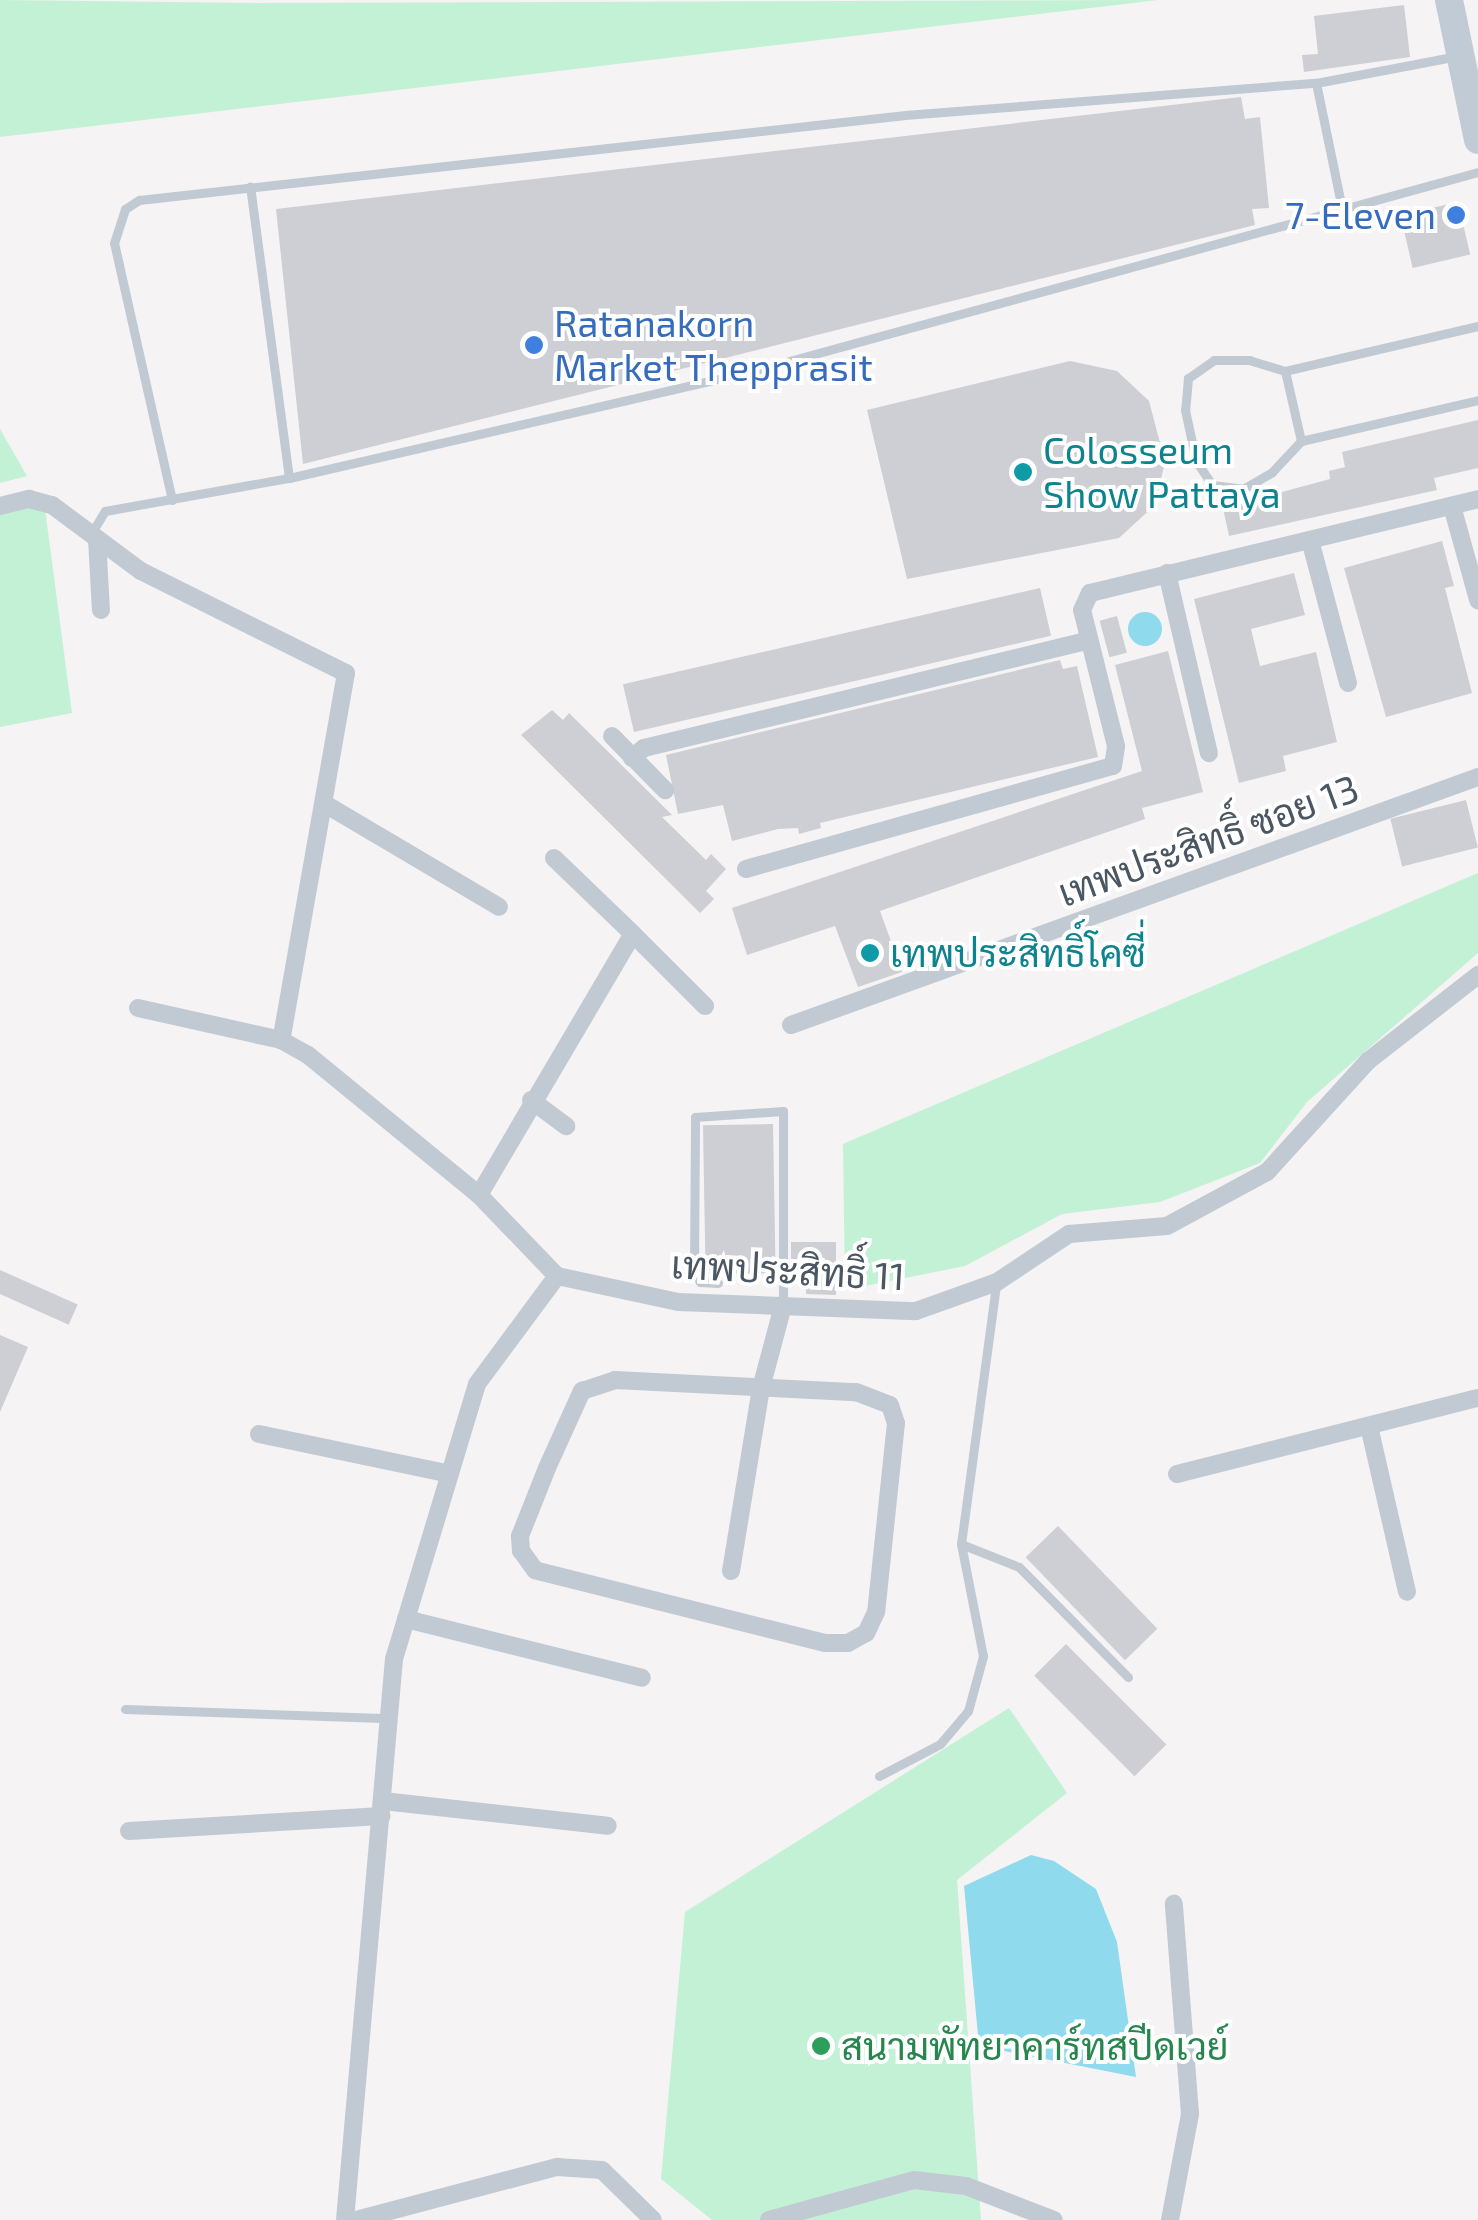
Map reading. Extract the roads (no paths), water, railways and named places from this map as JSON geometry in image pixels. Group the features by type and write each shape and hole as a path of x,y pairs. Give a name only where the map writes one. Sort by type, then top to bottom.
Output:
{"main road":[{"path":"1449,0 1478,140"}],"street":[{"path":"746,869 1113,766 1116,746 1082,610 1090,593 1478,499"},
{"path":"0,506 40,500 141,570 346,673 282,1040"},
{"path":"1452,506 1478,600"},
{"path":"94,537 101,610"},
{"path":"1310,540 1348,682"},
{"path":"1168,573 1210,753"},
{"path":"632,758 644,748 1089,640"},
{"path":"612,736 664,790"},
{"name":"เทพประสิทธิ์ ซอย 13","path":"792,1025 1478,778"},
{"path":"325,804 499,907"},
{"path":"554,858 704,1006"},
{"path":"479,1195 531,1100 634,934"},
{"name":"เทพประสิทธิ์ 11","path":"557,1276 678,1302 916,1311 997,1282 1069,1234 1167,1226 1268,1172 1368,1060 1478,975"},
{"path":"138,1008 282,1040 479,1195 557,1276 478,1384 406,1619 388,1718 345,2220"},
{"path":"531,1100 566,1126"},
{"path":"731,1570 761,1388 783,1306"},
{"path":"616,1380 761,1388 856,1392 890,1405 896,1424 876,1612 866,1632 848,1644 825,1643 536,1570 526,1561 520,1536 582,1391 616,1380"},
{"path":"1177,1474 1478,1398"},
{"path":"1368,1426 1407,1592"},
{"path":"259,1434 450,1474"},
{"path":"406,1619 642,1678"},
{"path":"129,1831 383,1808 608,1826"},
{"path":"1170,2220 1190,2114 1174,1904"},
{"path":"356,2220 557,2167 602,2170 652,2220"},
{"path":"768,2220 914,2180 966,2186 1054,2220"}],"lane":[{"path":"172,500 114,242 117,222 139,200 905,114 1316,82 1460,55"},
{"path":"1316,82 1342,208"},
{"path":"94,537 105,511 289,478 749,372 1252,239 1342,208 1478,172"},
{"path":"250,187 289,478"},
{"path":"1478,326 1285,371 1250,360 1214,360 1188,378 1186,410 1196,461 1212,484 1243,489 1272,472 1301,441 1478,400"},
{"path":"1285,371 1301,441"},
{"path":"718,1283 700,1282 694,1269 696,1117 783,1111 783,1306"},
{"path":"879,1776 940,1744 968,1710 983,1656 961,1544 997,1282"},
{"path":"961,1544 1019,1567 1128,1677"},
{"path":"124,1710 388,1718"}],"water":[{"path":"1145,612 1157,617 1162,629 1157,641 1145,646 1133,641 1128,629 1133,617"},
{"path":"1031,1855 1054,1861 1096,1889 1117,1942 1136,2077 979,2046 964,1886"}],"place":[{"name":"7-Eleven","path":"1456,215"},
{"name":"Ratanakorn Market Thepprasit","path":"534,345"},
{"name":"Colosseum Show Pattaya","path":"1023,472"},
{"name":"เทพประสิทธิ์โคซี่","path":"870,953"},
{"name":"สนามพัทยาคาร์ทสปีดเวย์","path":"821,2046"}]}
